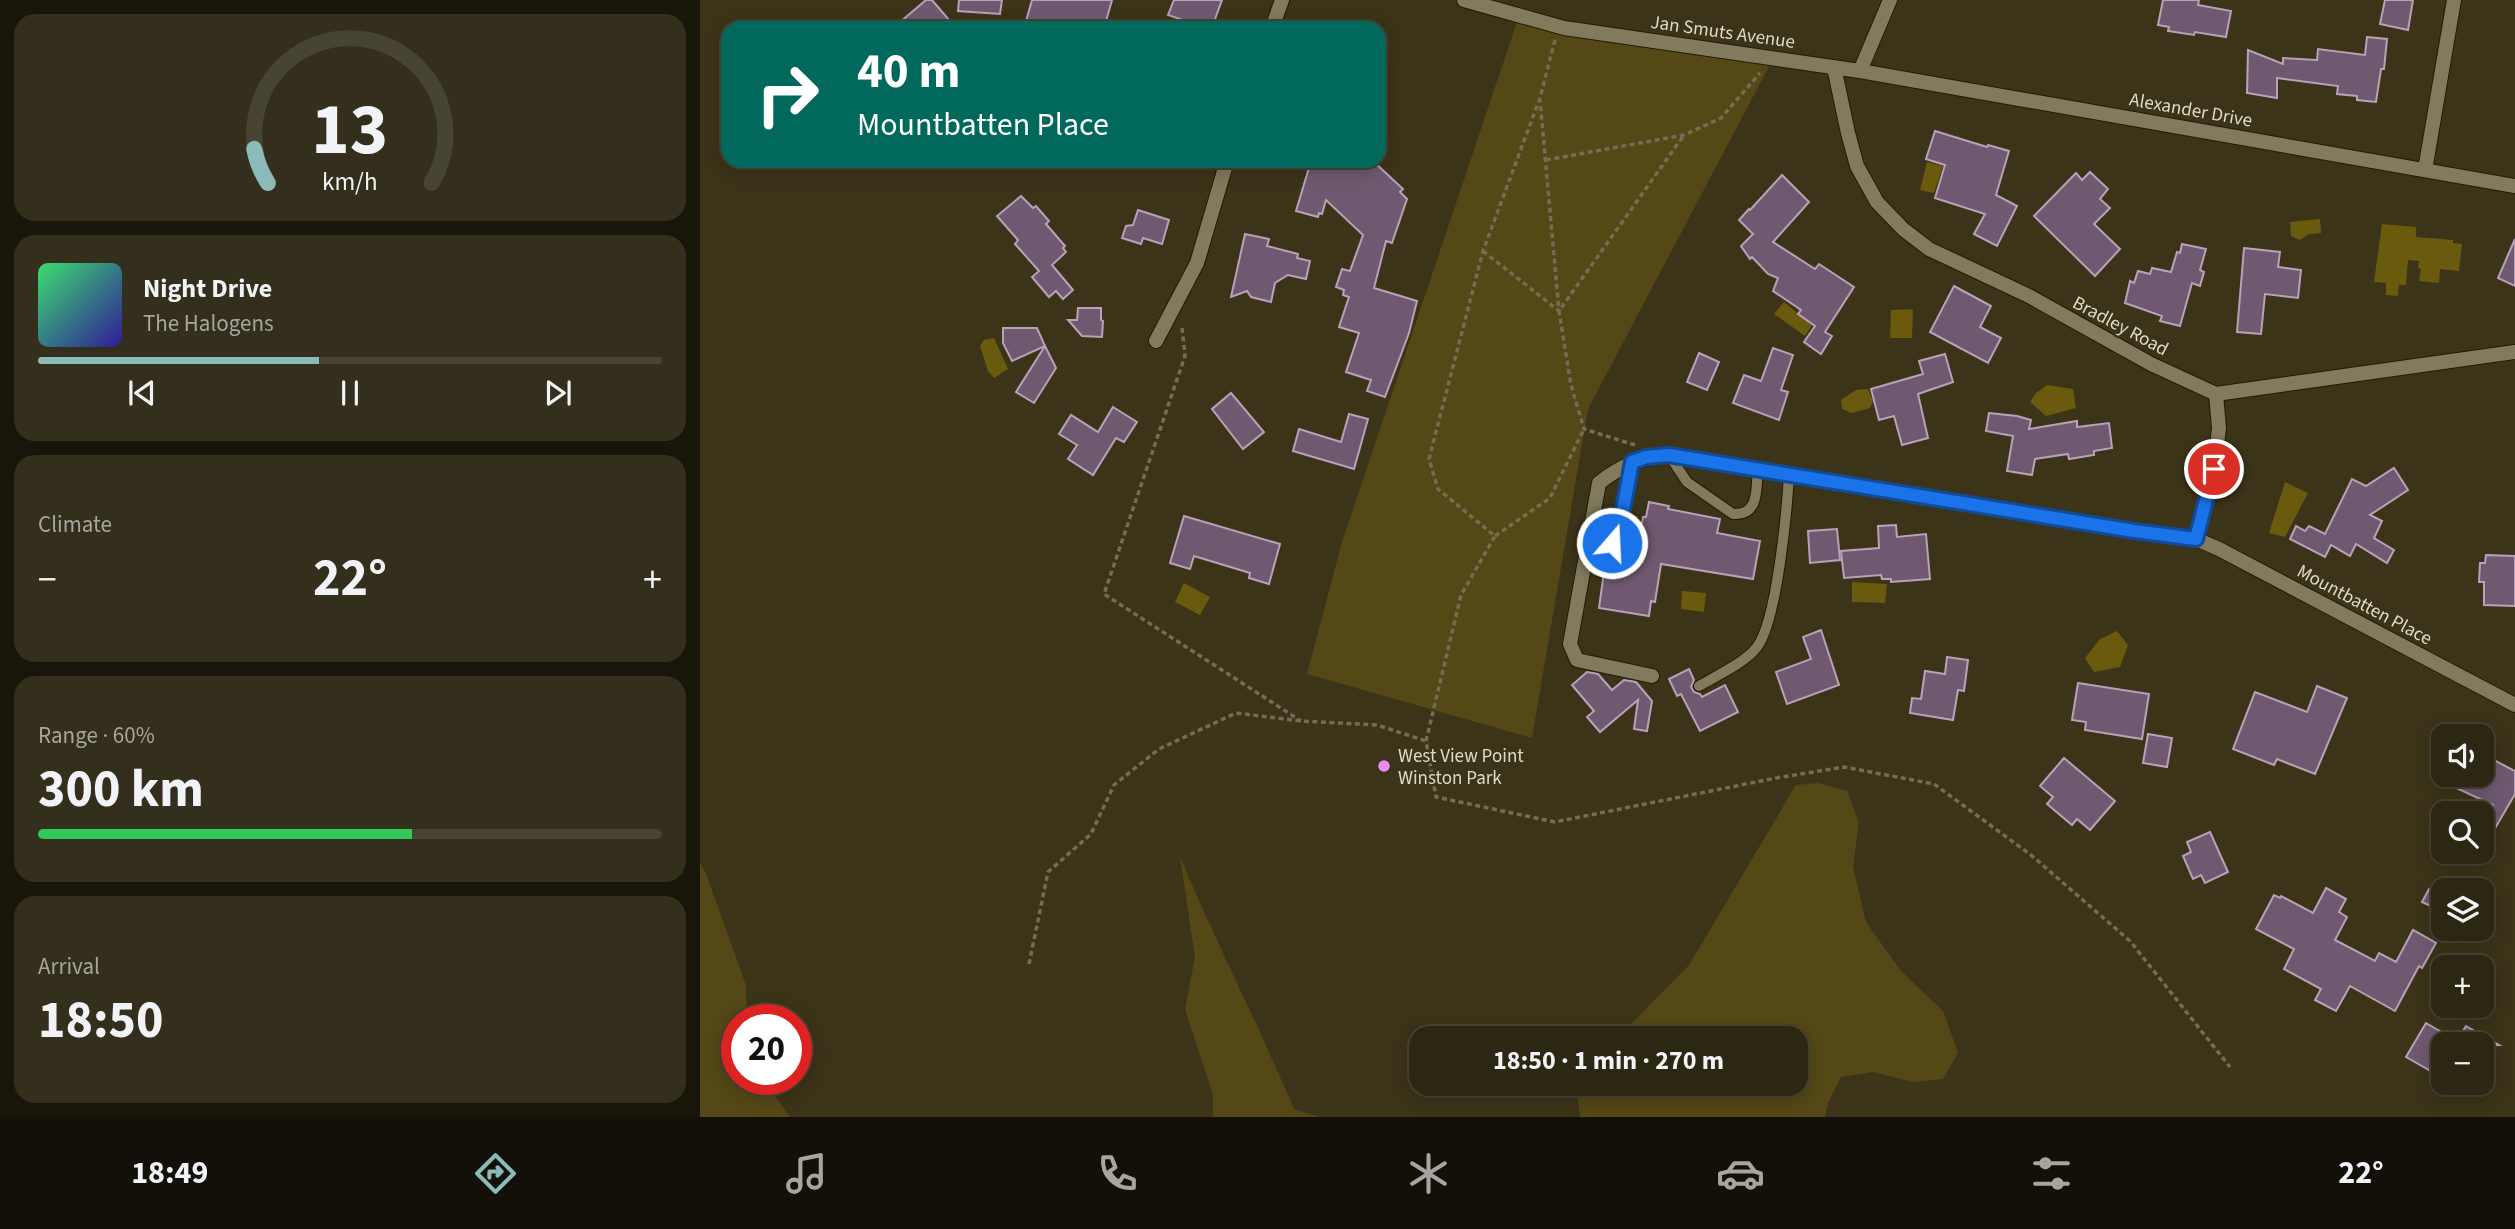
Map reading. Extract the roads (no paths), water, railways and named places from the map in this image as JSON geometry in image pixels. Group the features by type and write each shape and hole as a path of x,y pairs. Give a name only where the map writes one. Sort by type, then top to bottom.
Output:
{"street":[{"path":"1274,21 1282,0"},
{"name":"Jan Smuts Avenue","path":"1464,0 1558,27 1860,71"},
{"path":"1860,71 1890,0"},
{"path":"2424,170 2454,0"},
{"name":"Bradley Road","path":"1834,67 1857,166 1877,202 1903,229 1929,249 2029,296 2151,364 2216,394"},
{"name":"Alexander Drive","path":"1860,71 2515,186"},
{"path":"1156,341 1197,263 1225,168"},
{"path":"2196,539 2214,469 2219,428 2216,394 2515,352"},
{"name":"Mountbatten Place","path":"1632,462 1646,457 1669,455 2196,539 2257,568 2515,705"},
{"path":"1632,462 1612,472 1600,483 1570,644 1577,660 1652,676"}],"lane":[{"path":"1669,455 1687,482 1733,514 1742,515 1751,510 1755,502 1758,468"},
{"path":"1618,552 1611,536 1622,515 1632,462"},
{"path":"1699,686 1756,650 1766,633 1778,568 1789,474"}],"place":[{"name":"West View Point Winston Park","path":"1384,766"}]}
